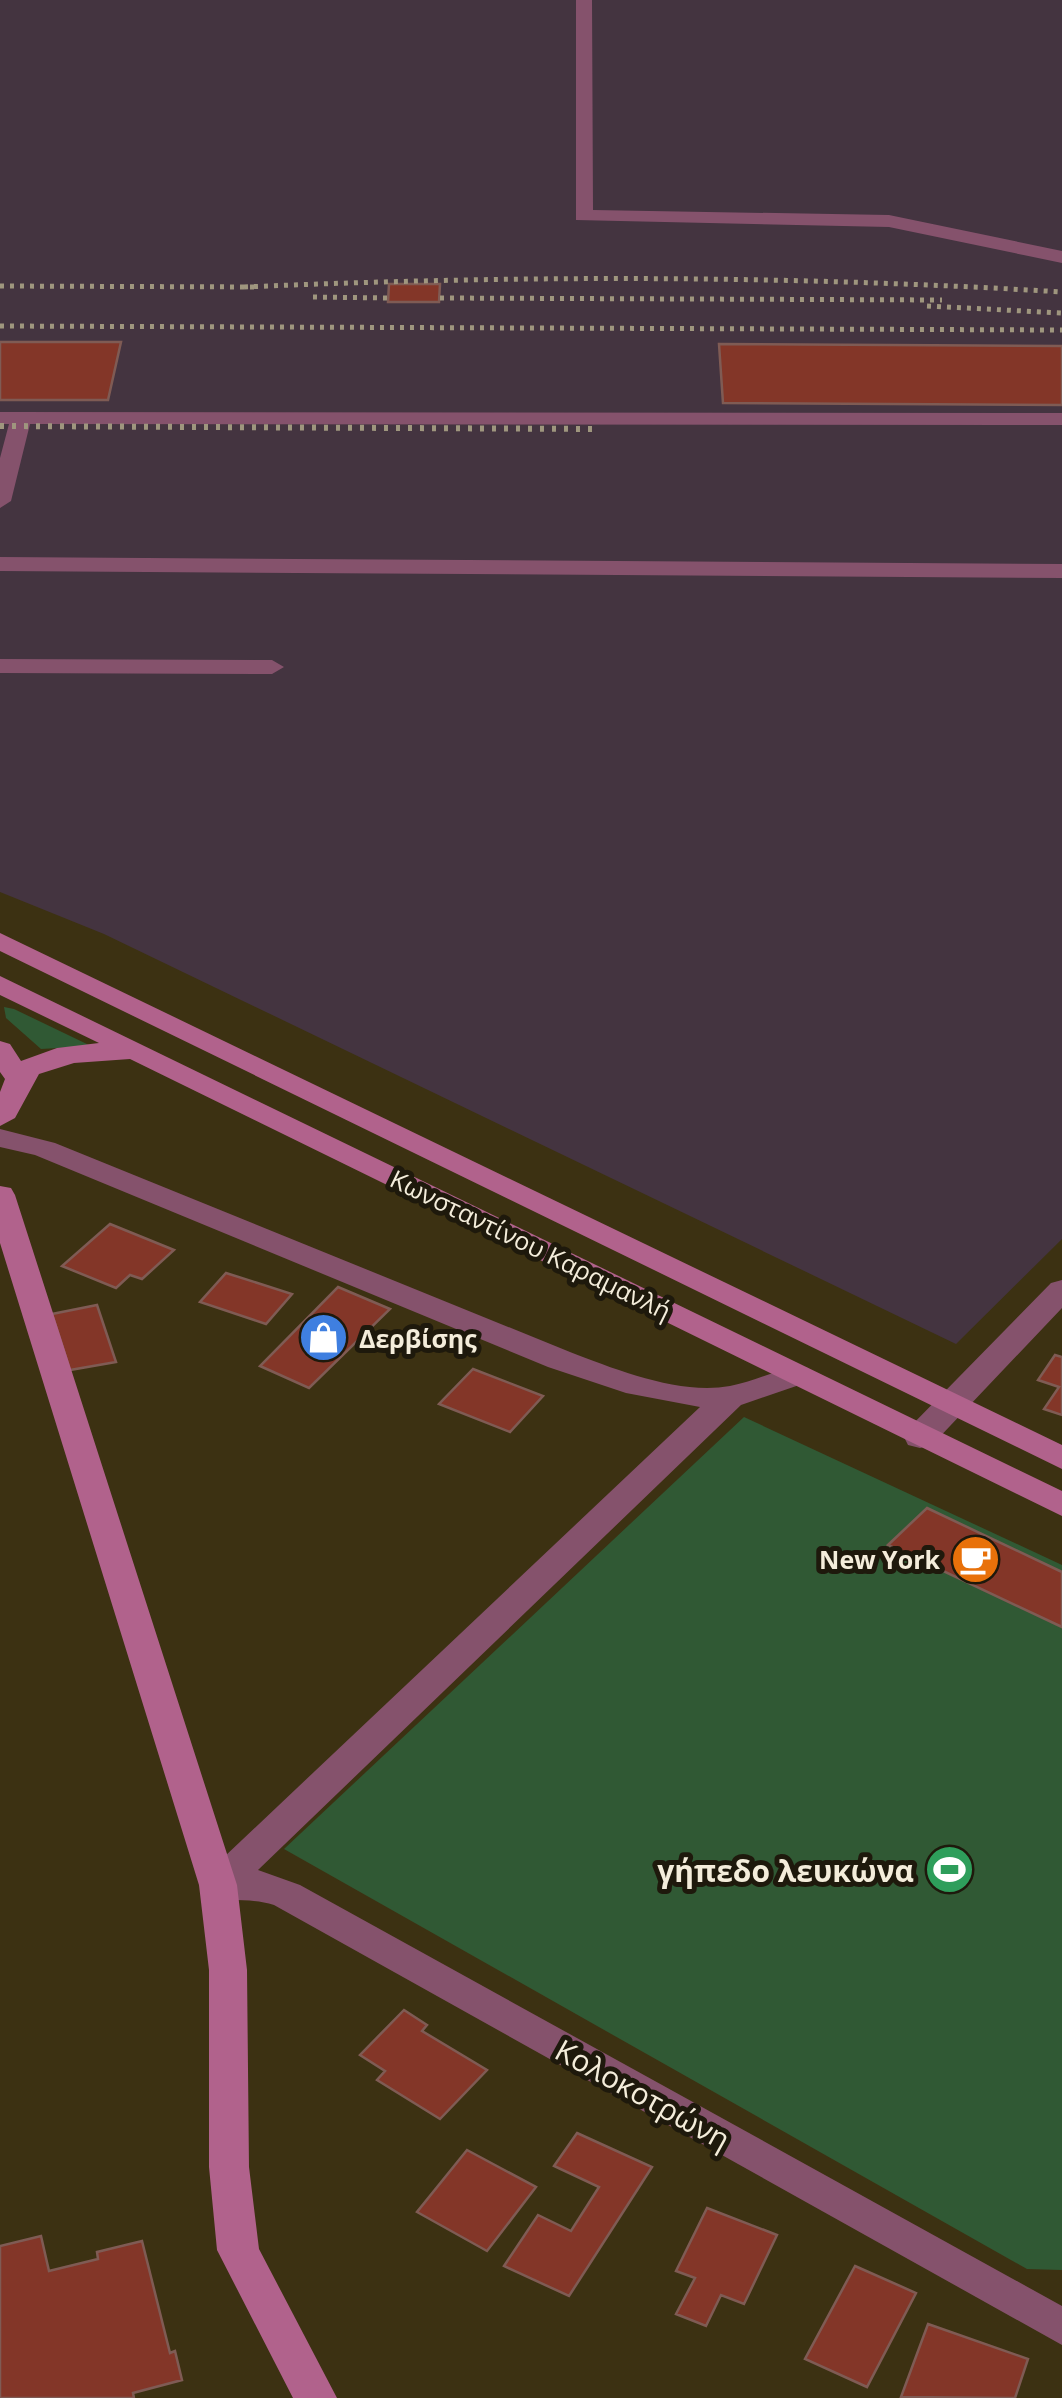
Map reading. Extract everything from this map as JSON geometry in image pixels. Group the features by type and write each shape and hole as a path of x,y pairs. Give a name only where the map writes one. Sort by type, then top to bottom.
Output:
{"main road":[{"name":"Κωνσταντίνου Καραμανλή","path":"0,942 1062,1458"},
{"name":"Κωνσταντίνου Καραμανλή","path":"0,984 1062,1505"},
{"path":"0,1050 19,1079"},
{"path":"0,1117 11,1107 19,1079 31,1066 55,1058 138,1050"},
{"path":"0,1194 218,1884 228,1970 229,2166 238,2250 315,2398"}],"street":[{"path":"584,0 583,216 889,221 1062,257"},
{"path":"0,501 11,418 1062,418"},
{"path":"0,564 1062,571"},
{"path":"0,666 272,667"},
{"path":"0,1138 45,1149 357,1278 630,1384 696,1398 730,1397 797,1375"},
{"path":"920,1436 1062,1290"},
{"path":"218,1884 730,1397"},
{"name":"Κολοκοτρώνη","path":"218,1884 254,1883 288,1895 1062,2328"}],"shaded area":[{"path":"0,0 1062,0 1062,1239 956,1344 104,934 0,892"}],"green space":[{"path":"4,1007 91,1046 41,1049 6,1018"},
{"path":"744,1417 1062,1565 1062,2270 1027,2269 284,1849"}],"building":[{"path":"389,284 440,284 439,302 388,302"},
{"path":"0,342 121,342 108,400 0,400"},
{"path":"719,344 1062,346 1062,405 723,403"},
{"path":"110,1224 174,1250 142,1279 130,1275 116,1288 62,1266"},
{"path":"226,1273 292,1294 266,1324 200,1302"},
{"name":"Δερβίσης","path":"338,1287 390,1309 309,1388 260,1366"},
{"path":"97,1305 116,1362 70,1370 52,1314"},
{"path":"1055,1355 1062,1357 1062,1415 1044,1409 1059,1387 1038,1380"},
{"path":"473,1369 543,1396 510,1432 439,1404"},
{"name":"New York","path":"927,1508 1062,1572 1062,1627 888,1545"},
{"path":"404,2010 427,2025 422,2031 487,2070 440,2119 377,2080 385,2071 360,2055"},
{"path":"577,2133 652,2167 569,2296 504,2266 538,2215 571,2231 599,2187 554,2166"},
{"path":"467,2150 536,2187 487,2251 417,2212"},
{"path":"707,2208 777,2235 744,2304 721,2295 706,2326 676,2314 695,2278 676,2271"},
{"path":"41,2236 49,2271 98,2259 97,2252 142,2241 170,2353 175,2351 182,2380 133,2393 134,2398 0,2398 0,2246"},
{"path":"855,2266 916,2293 867,2387 805,2359"},
{"path":"928,2324 1028,2359 1015,2398 901,2397"}],"railway":[{"path":"246,287 653,279 857,282 1062,292"},
{"path":"0,286 246,287"},
{"path":"246,287 259,287"},
{"path":"313,297 388,298"},
{"path":"440,298 942,300"},
{"path":"927,306 1062,313"},
{"path":"0,326 1062,330"},
{"path":"0,426 596,429"}],"place":[{"name":"Δερβίσης","path":"324,1338"},
{"name":"New York","path":"975,1559"},
{"name":"γήπεδο λευκώνα","path":"949,1870"}]}
